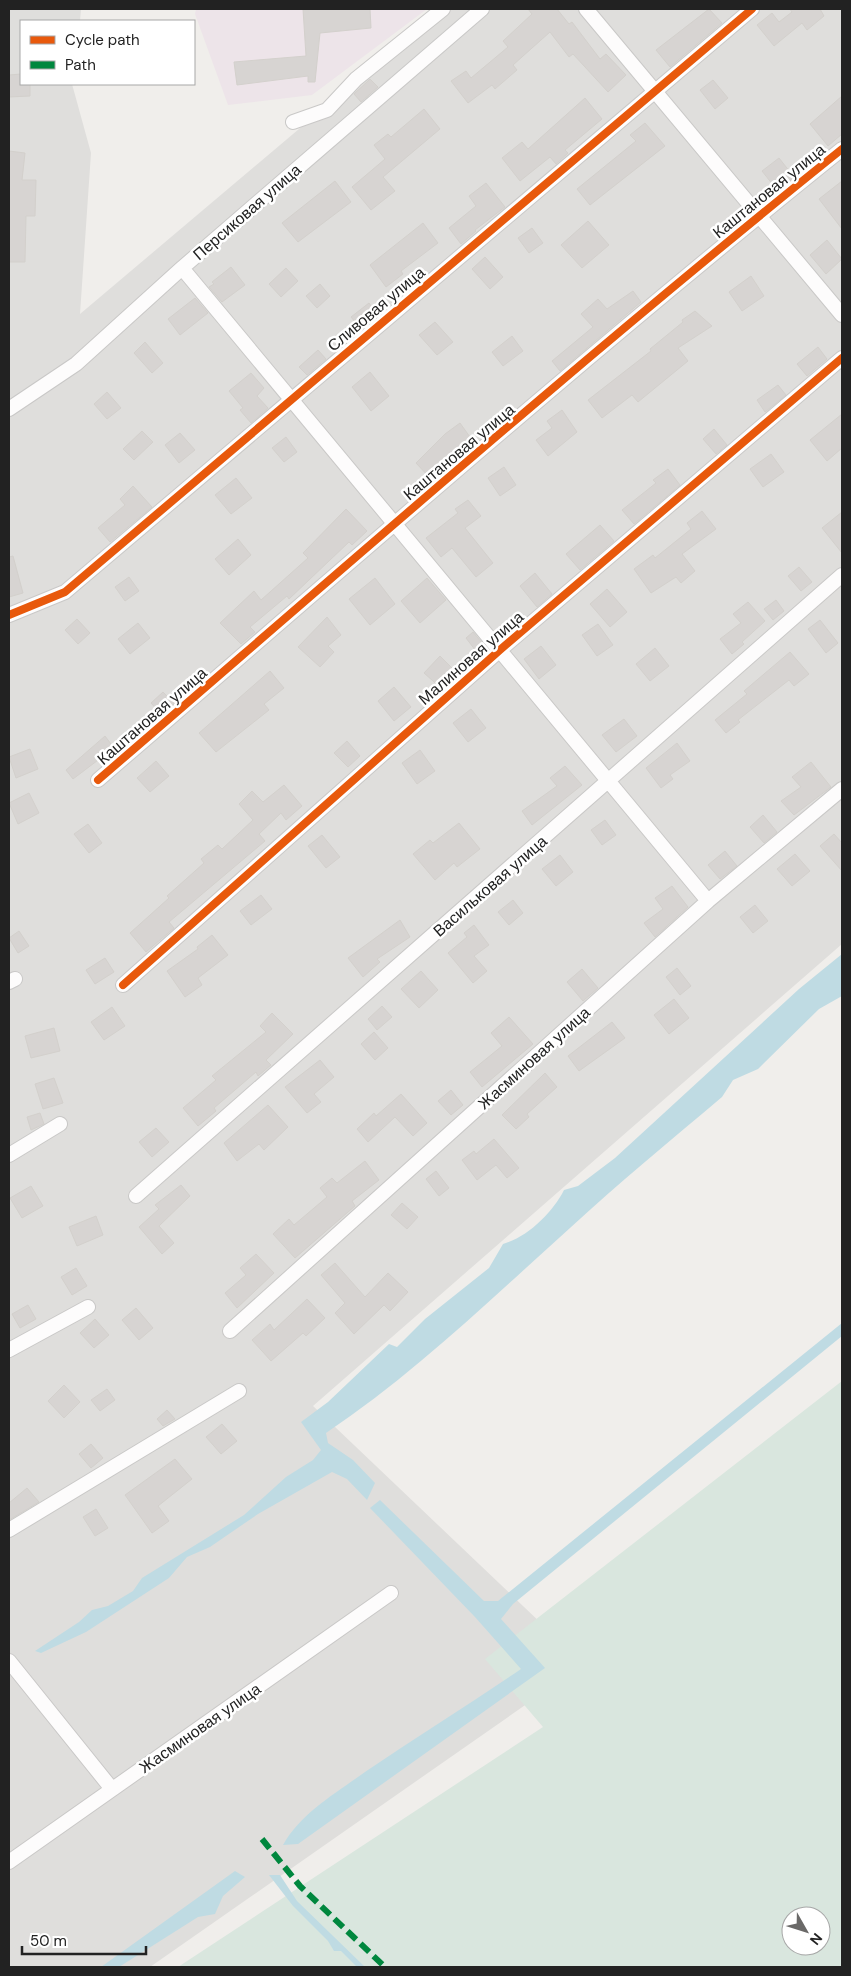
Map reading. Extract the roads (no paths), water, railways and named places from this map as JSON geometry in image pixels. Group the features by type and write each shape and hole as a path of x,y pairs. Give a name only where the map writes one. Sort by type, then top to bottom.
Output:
{"street":[{"path":"292,122 326,110 356,79 443,9"},
{"name":"Персиковая улица","path":"9,410 76,364 182,268 482,9"},
{"path":"586,9 842,315"},
{"name":"Сливовая улица","path":"9,614 65,592 752,9"},
{"name":"Каштановая улица","path":"98,780 396,523 842,149"},
{"path":"182,268 611,780 708,901"},
{"name":"Малиновая улица","path":"123,985 501,649 842,358"},
{"name":"Васильковая улица","path":"136,1196 611,780 842,574"},
{"name":"Жасминовая улица","path":"230,1331 708,901 842,789"},
{"path":"9,1155 60,1124"},
{"path":"9,1350 88,1307"},
{"path":"9,1530 239,1391"},
{"name":"Жасминовая улица","path":"9,1862 391,1594"},
{"path":"9,1661 112,1789"}],"water":[{"path":"842,954 842,996 819,1009 758,1069 733,1080 722,1097 607,1195 421,1361 359,1410 326,1433 328,1443 353,1460 375,1483 367,1500 347,1479 332,1472 258,1514 210,1547 187,1557 169,1578 86,1632 41,1653 35,1651 79,1622 92,1610 108,1606 133,1591 142,1578 244,1515 286,1477 313,1460 321,1450 301,1422 328,1402 389,1344 397,1347 425,1319 489,1268 503,1244 522,1236 539,1223 564,1190 578,1186 615,1158 799,989"},
{"path":"842,1323 842,1336 513,1604 501,1619 545,1668 298,1844 283,1845 299,1823 331,1796 521,1669 475,1617 370,1508 380,1500 484,1601 498,1601"},
{"path":"235,1871 245,1877 223,1896 215,1914 198,1917 119,1967 101,1967"},
{"path":"269,1875 280,1875 297,1901 365,1967 357,1967 341,1951 334,1951 328,1941 293,1906"}]}
